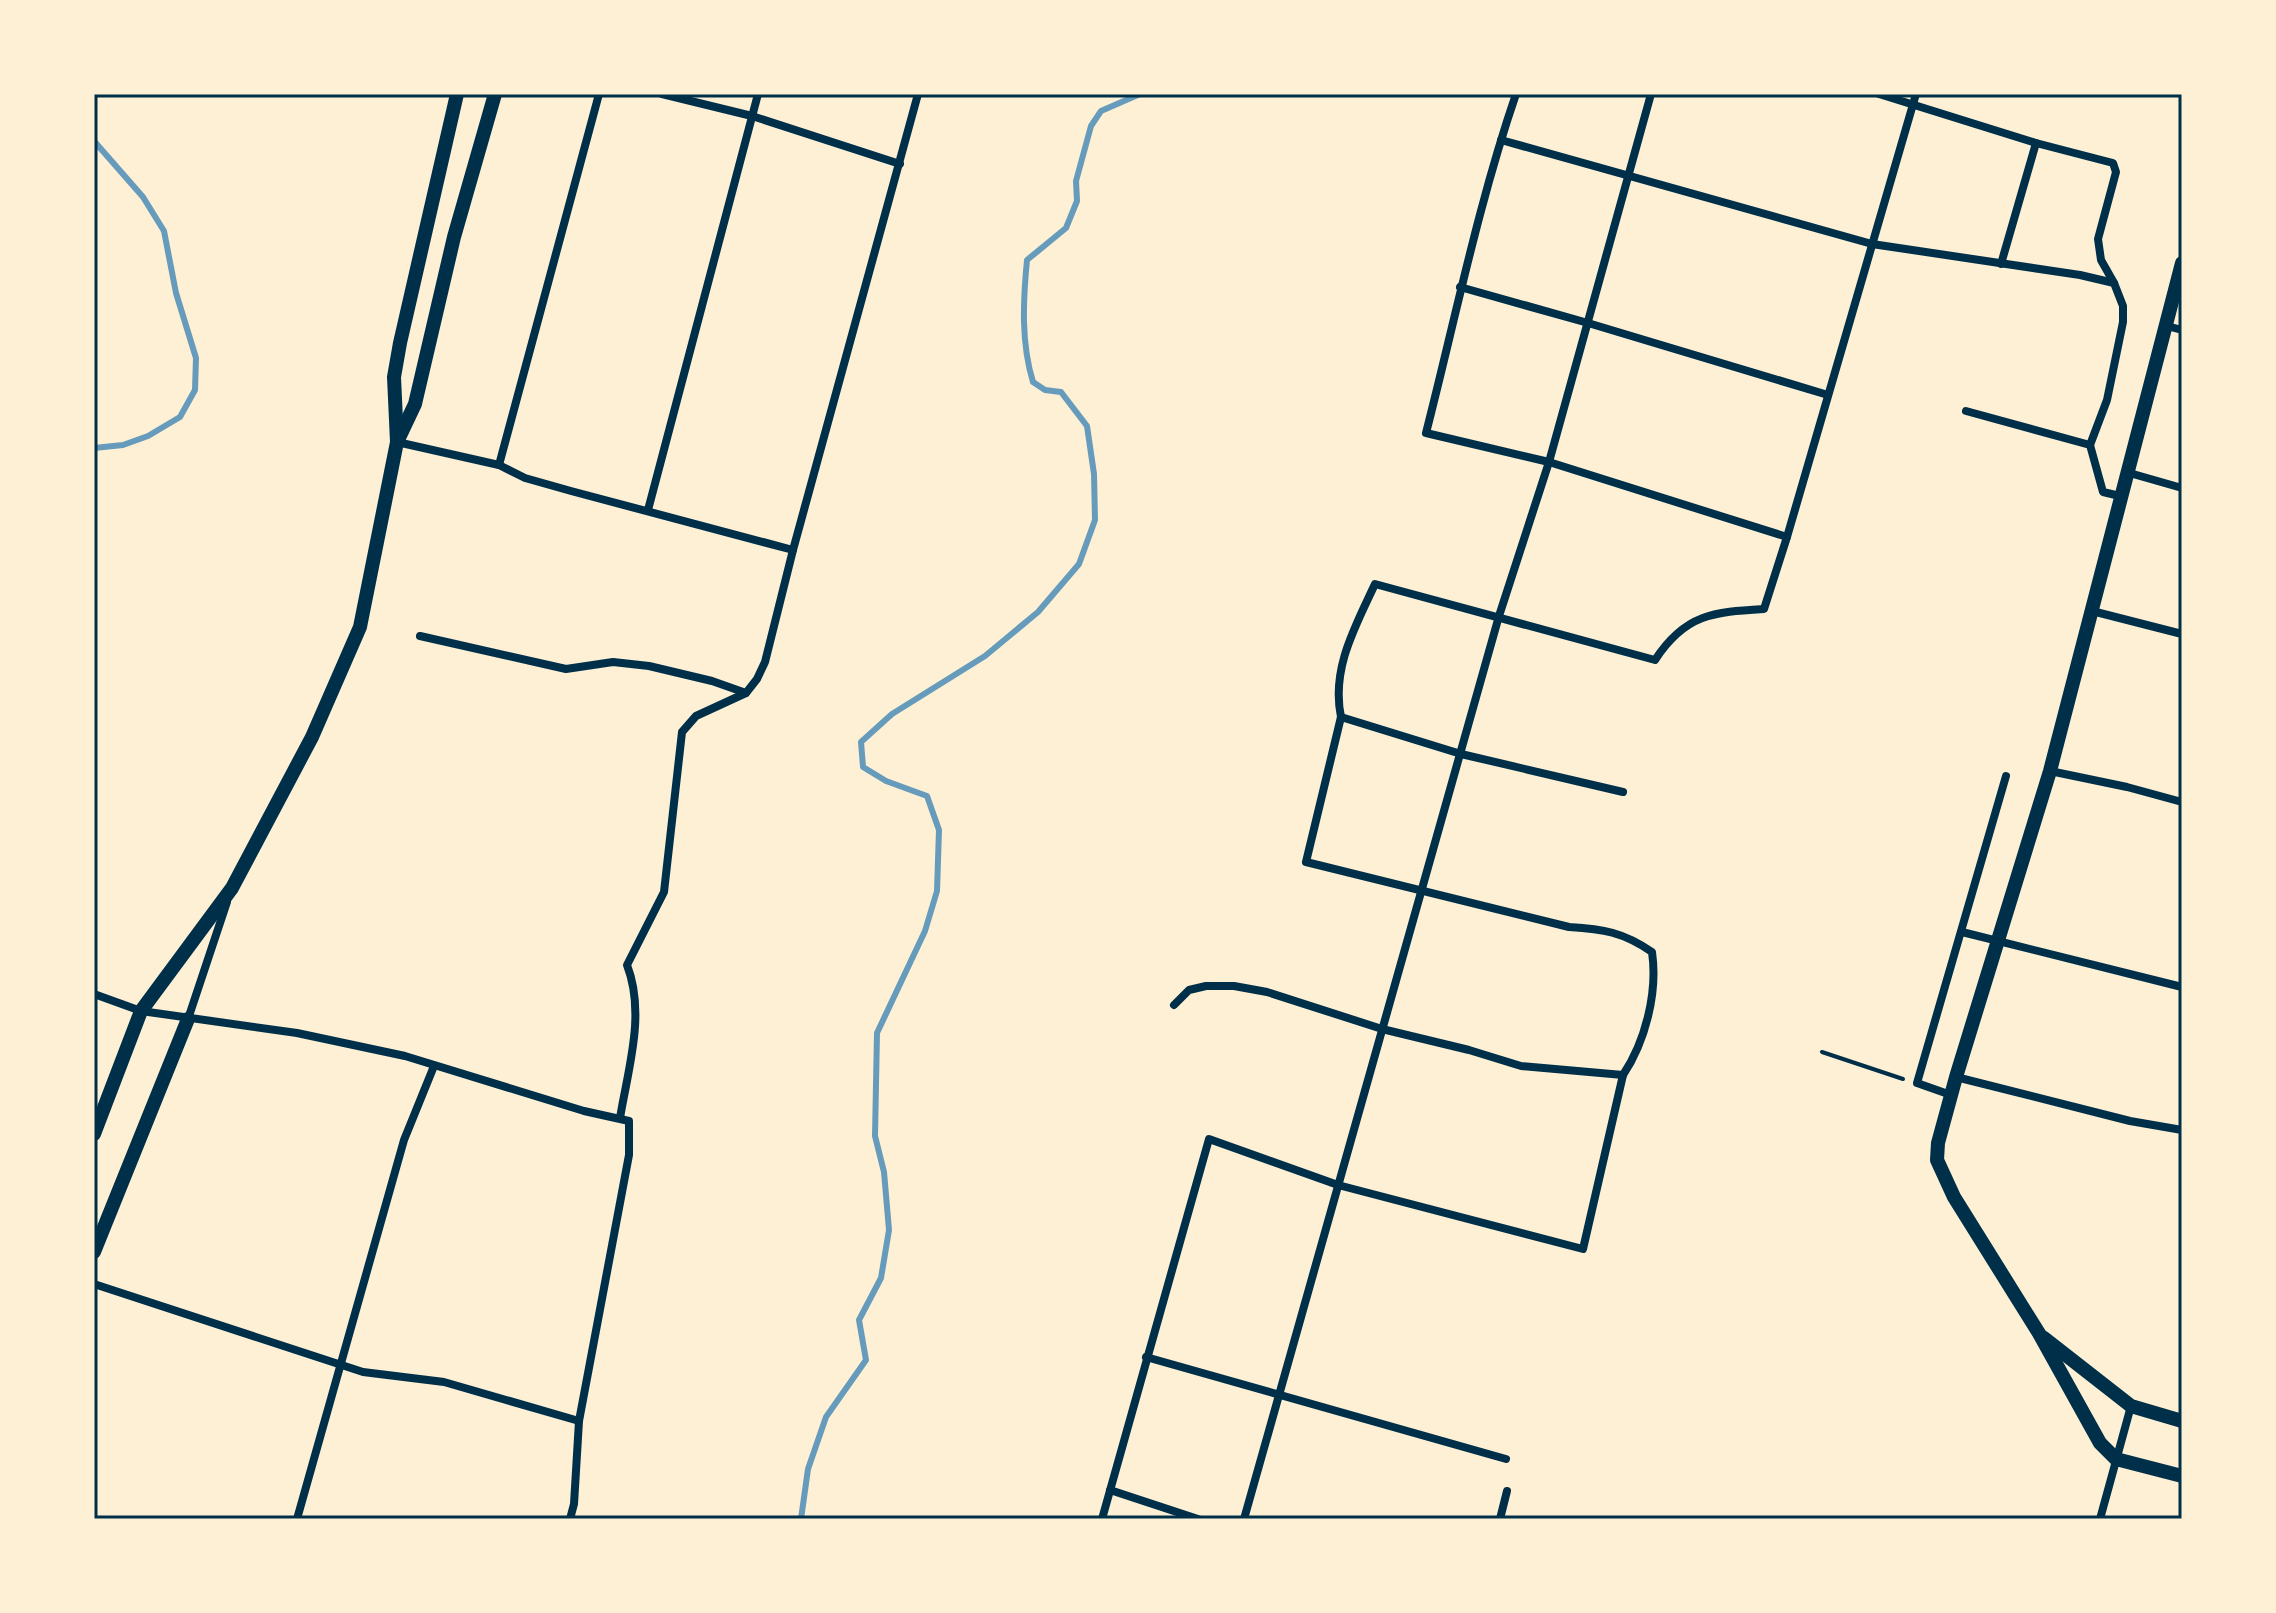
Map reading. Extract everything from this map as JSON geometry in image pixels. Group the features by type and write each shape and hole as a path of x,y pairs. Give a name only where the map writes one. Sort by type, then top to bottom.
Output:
{"street":[{"path":"94,1134 141,1011 232,888 312,737 360,627 397,442 394,377 400,343 457,94"},
{"path":"397,442 415,404 454,237 495,94"},
{"path":"499,465 599,94"},
{"path":"662,94 752,116 900,164"},
{"path":"648,510 758,94"},
{"path":"620,1118 633,1055 636,1000 627,965 664,892 682,732 696,716 746,693 765,662 918,94"},
{"path":"1516,94 1460,287 1426,433 1549,462 1787,537"},
{"path":"1244,1519 1499,616 1549,462 1651,94"},
{"path":"1879,94 2036,143 2113,163 2116,172 2098,239 2098,250 2123,306 2123,322 2107,400 2090,445 2103,492 2120,496"},
{"path":"1102,1519 1209,1139 1338,1185 1583,1249 1623,1075 1635,1057 1643,1034 1654,968 1652,952 1609,930 1569,927 1306,862 1341,717 1337,699 1339,672 1353,631 1375,584 1655,660 1665,645 1698,618 1714,613 1764,609 1916,94"},
{"path":"1501,140 1872,244 2080,275 2114,283"},
{"path":"2001,264 2036,143"},
{"path":"2182,263 2050,771 1956,1077 1938,1143 1937,1160 1943,1177 2040,1335 2094,1434 2116,1459 2182,1476"},
{"path":"1460,287 1828,395"},
{"path":"2167,326 2182,330"},
{"path":"1966,411 2090,445"},
{"path":"397,442 499,465 525,478 793,550"},
{"path":"2126,472 2182,488"},
{"path":"2092,611 2182,634"},
{"path":"420,636 566,669 613,662 649,666 712,681 746,693"},
{"path":"1341,717 1461,754 1623,792"},
{"path":"2050,771 2182,802"},
{"path":"1951,1095 1917,1083 2006,776"},
{"path":"94,1252 188,1019 232,888"},
{"path":"1962,932 2182,987"},
{"path":"1174,1005 1189,990 1206,986 1234,986 1304,1003 1382,1029 1521,1066 1623,1075"},
{"path":"94,994 141,1011 297,1033 405,1056 584,1111 629,1121 629,1155 579,1421 574,1504 570,1519"},
{"path":"297,1519 404,1140 434,1066"},
{"path":"1956,1077 2130,1121 2182,1130"},
{"path":"94,1284 363,1372 444,1382 579,1421"},
{"path":"2040,1335 2131,1406 2182,1421"},
{"path":"1146,1357 1506,1459"},
{"path":"2100,1519 2131,1406"},
{"path":"1110,1490 1198,1519"},
{"path":"1500,1519 1507,1491"}],"path":[{"path":"1822,1052 1917,1083"}],"waterway":[{"path":"801,1519 808,1469 826,1417 866,1360 859,1320 881,1278 889,1230 884,1172 875,1136 877,1033 925,931 937,891 939,830 927,796 886,781 863,767 861,742 892,714 985,656 1038,612 1079,564 1095,520 1094,474 1087,426 1061,392 1045,390 1033,382 1026,352 1024,322 1027,260 1066,228 1077,201 1076,181 1091,126 1101,111 1140,94"},
{"path":"94,141 143,197 164,231 176,293 196,358 195,390 180,417 148,436 123,445 94,448"}]}
